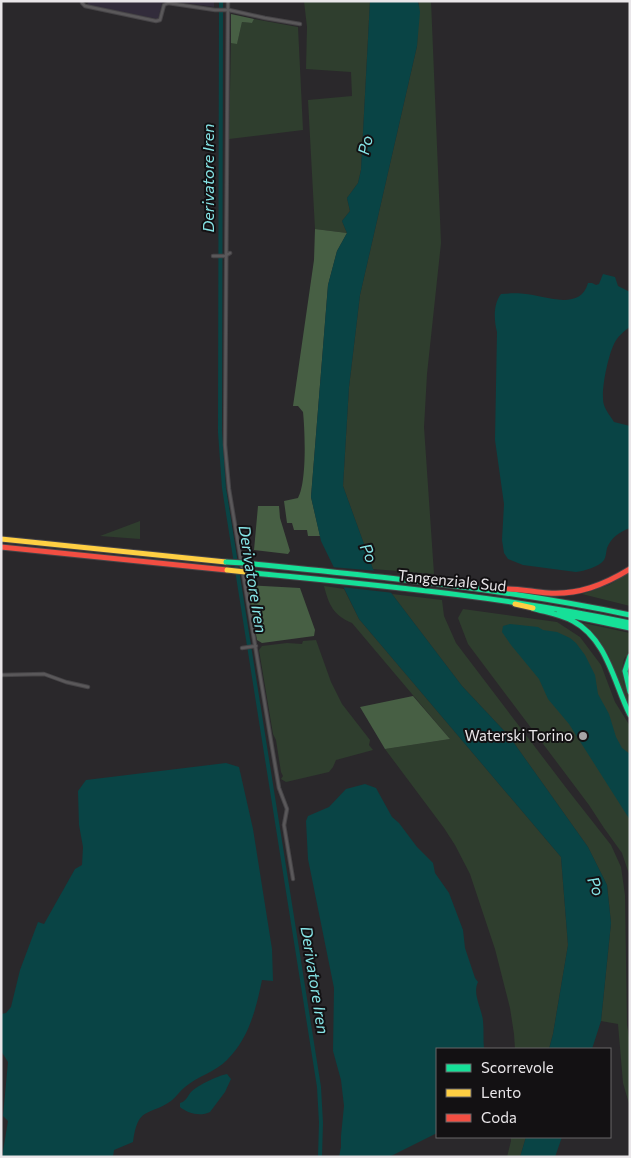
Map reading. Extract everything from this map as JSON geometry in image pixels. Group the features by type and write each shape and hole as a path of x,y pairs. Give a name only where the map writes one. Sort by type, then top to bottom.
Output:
{"highway":[{"name":"Tangenziale Sud","path":"1,539 489,589 557,599 630,615"},
{"name":"Tangenziale Sud","path":"1,547 490,597 565,609 630,623"},
{"path":"489,589 518,589 559,593 578,592 603,585 630,569"},
{"path":"490,597 572,620 591,636 604,654 630,715"},
{"path":"532,608 630,628"},
{"path":"630,656 625,671 630,692"}],"street":[{"path":"82,1 82,4 85,6 156,22 160,20 164,5 168,2 215,10 229,10 300,24"},
{"path":"228,1 225,445 229,489 279,788 287,809 284,825 293,879"},
{"path":"214,256 226,256 230,253"},
{"path":"242,648 256,646"},
{"path":"1,675 44,674 88,687"}],"shaded area":[{"path":"89,1 167,1 162,3 158,19 87,5"},
{"path":"171,1 214,1 214,7"}],"green space":[{"path":"304,1 370,1 361,170 358,183 347,198 350,211 342,221 347,233 315,229 308,100 352,96 351,72 306,69 307,27"},
{"path":"419,1 431,1 441,243 427,374 424,427 434,574 373,569 343,486 349,387 360,295 417,46"},
{"path":"231,14 254,19 252,23 242,22 237,44 231,43"},
{"path":"254,19 298,27 303,130 229,139 231,43 237,43 242,22 252,23"},
{"path":"315,229 347,233 337,251 328,285 311,497 320,536 308,536 307,530 294,530 292,523 287,523 284,501 298,498 303,480 305,443 303,412 298,406 293,406 314,260"},
{"path":"258,506 279,506 280,518 290,551 288,554 254,550"},
{"path":"140,521 140,539 100,536"},
{"path":"630,572 630,606 582,594 609,585"},
{"path":"247,585 300,588 315,630 314,636 262,643 257,640"},
{"path":"324,586 344,589 359,619 561,857 568,945 549,1048 515,1048 510,1008 495,949 470,874 444,828 385,749 450,739 352,623 336,613 328,599"},
{"path":"392,594 442,600 444,616 456,643 611,845 621,867 625,895 627,1025 630,1043 630,1107 623,1083 618,1024 601,1021 611,923 607,885 588,847 509,736 462,686"},
{"name":"Waterski Torino","path":"463,609 557,622 580,637 601,665 615,702 630,726 630,877 622,853 589,805 468,644 458,618"},
{"path":"583,623 630,633 630,651 624,659 622,669 624,684 630,697 630,709 608,654"},
{"path":"316,640 331,682 342,704 370,740 369,745 373,750 336,760 329,772 286,782 281,779 283,776 276,740 273,734 259,650 262,646 287,643 302,644 303,641"},
{"path":"413,696 450,739 385,749 360,707"},
{"path":"511,1138 526,1138 520,1157 507,1157"}],"water":[{"name":"Po","path":"370,1 418,1 420,12 417,46 360,295 349,387 343,486 373,569 462,686 509,736 588,847 607,885 611,923 601,1021 592,1048 549,1048 568,945 561,857 359,619 321,541 311,497 328,285 337,251 347,233 342,221 350,211 347,198 358,183 361,170"},
{"path":"603,274 615,277 618,286 630,292 630,327 615,341 605,374 603,399 607,412 614,422 630,426 630,528 613,538 607,548 604,560 599,565 583,571 576,572 523,565 508,559 504,553 502,540 504,504 495,440 497,332 495,313 498,298 501,294 509,293 565,300 572,299 584,291 588,283 599,284"},
{"path":"510,624 538,627 543,630 557,632 570,638 585,655 595,675 598,694 609,714 616,737 622,748 630,754 630,820 569,724 548,699 539,679 502,632 503,626"},
{"path":"226,763 239,767 253,829 272,949 273,981 262,980 254,1012 241,1042 222,1064 190,1083 171,1101 141,1117 133,1142 114,1150 113,1157 2,1157 8,1121 3,1116 8,1062 1,1051 1,1014 6,1013 11,1007 20,970 38,922 44,924 75,869 82,865 83,847 79,825 78,791 86,780"},
{"path":"365,784 376,788 392,817 433,863 435,873 449,893 463,930 465,948 478,982 476,991 483,1021 484,1048 436,1048 436,1134 389,1157 339,1157 344,1106 341,1080 333,1051 334,988 308,859 306,821 308,816 329,807 346,789"},
{"path":"227,1074 231,1079 225,1092 210,1112 194,1114 180,1107 180,1103 194,1089"},
{"path":"526,1138 562,1138 555,1157 520,1157"}],"pier":[{"path":"331,567 378,571 394,593 341,587"}],"waterway":[{"name":"Derivatore Iren","path":"221,1 220,432 224,488 319,1087 320,1157"}],"traffic: fast":[{"path":"226,562 244,563"},
{"path":"244,563 486,590 630,615"},
{"path":"245,572 486,598 630,623"},
{"path":"532,608 558,615 573,621 585,629 602,650 630,715"},
{"path":"559,613 630,628"},
{"path":"630,656 625,671 630,692"}],"traffic: slow":[{"path":"1,539 226,562"},
{"path":"227,570 245,572"},
{"path":"515,604 533,608"}],"traffic: jam":[{"path":"1,547 227,570"},
{"path":"508,589 548,593 580,591 601,584 630,569"}],"place":[{"name":"Waterski Torino","path":"583,736"}]}
